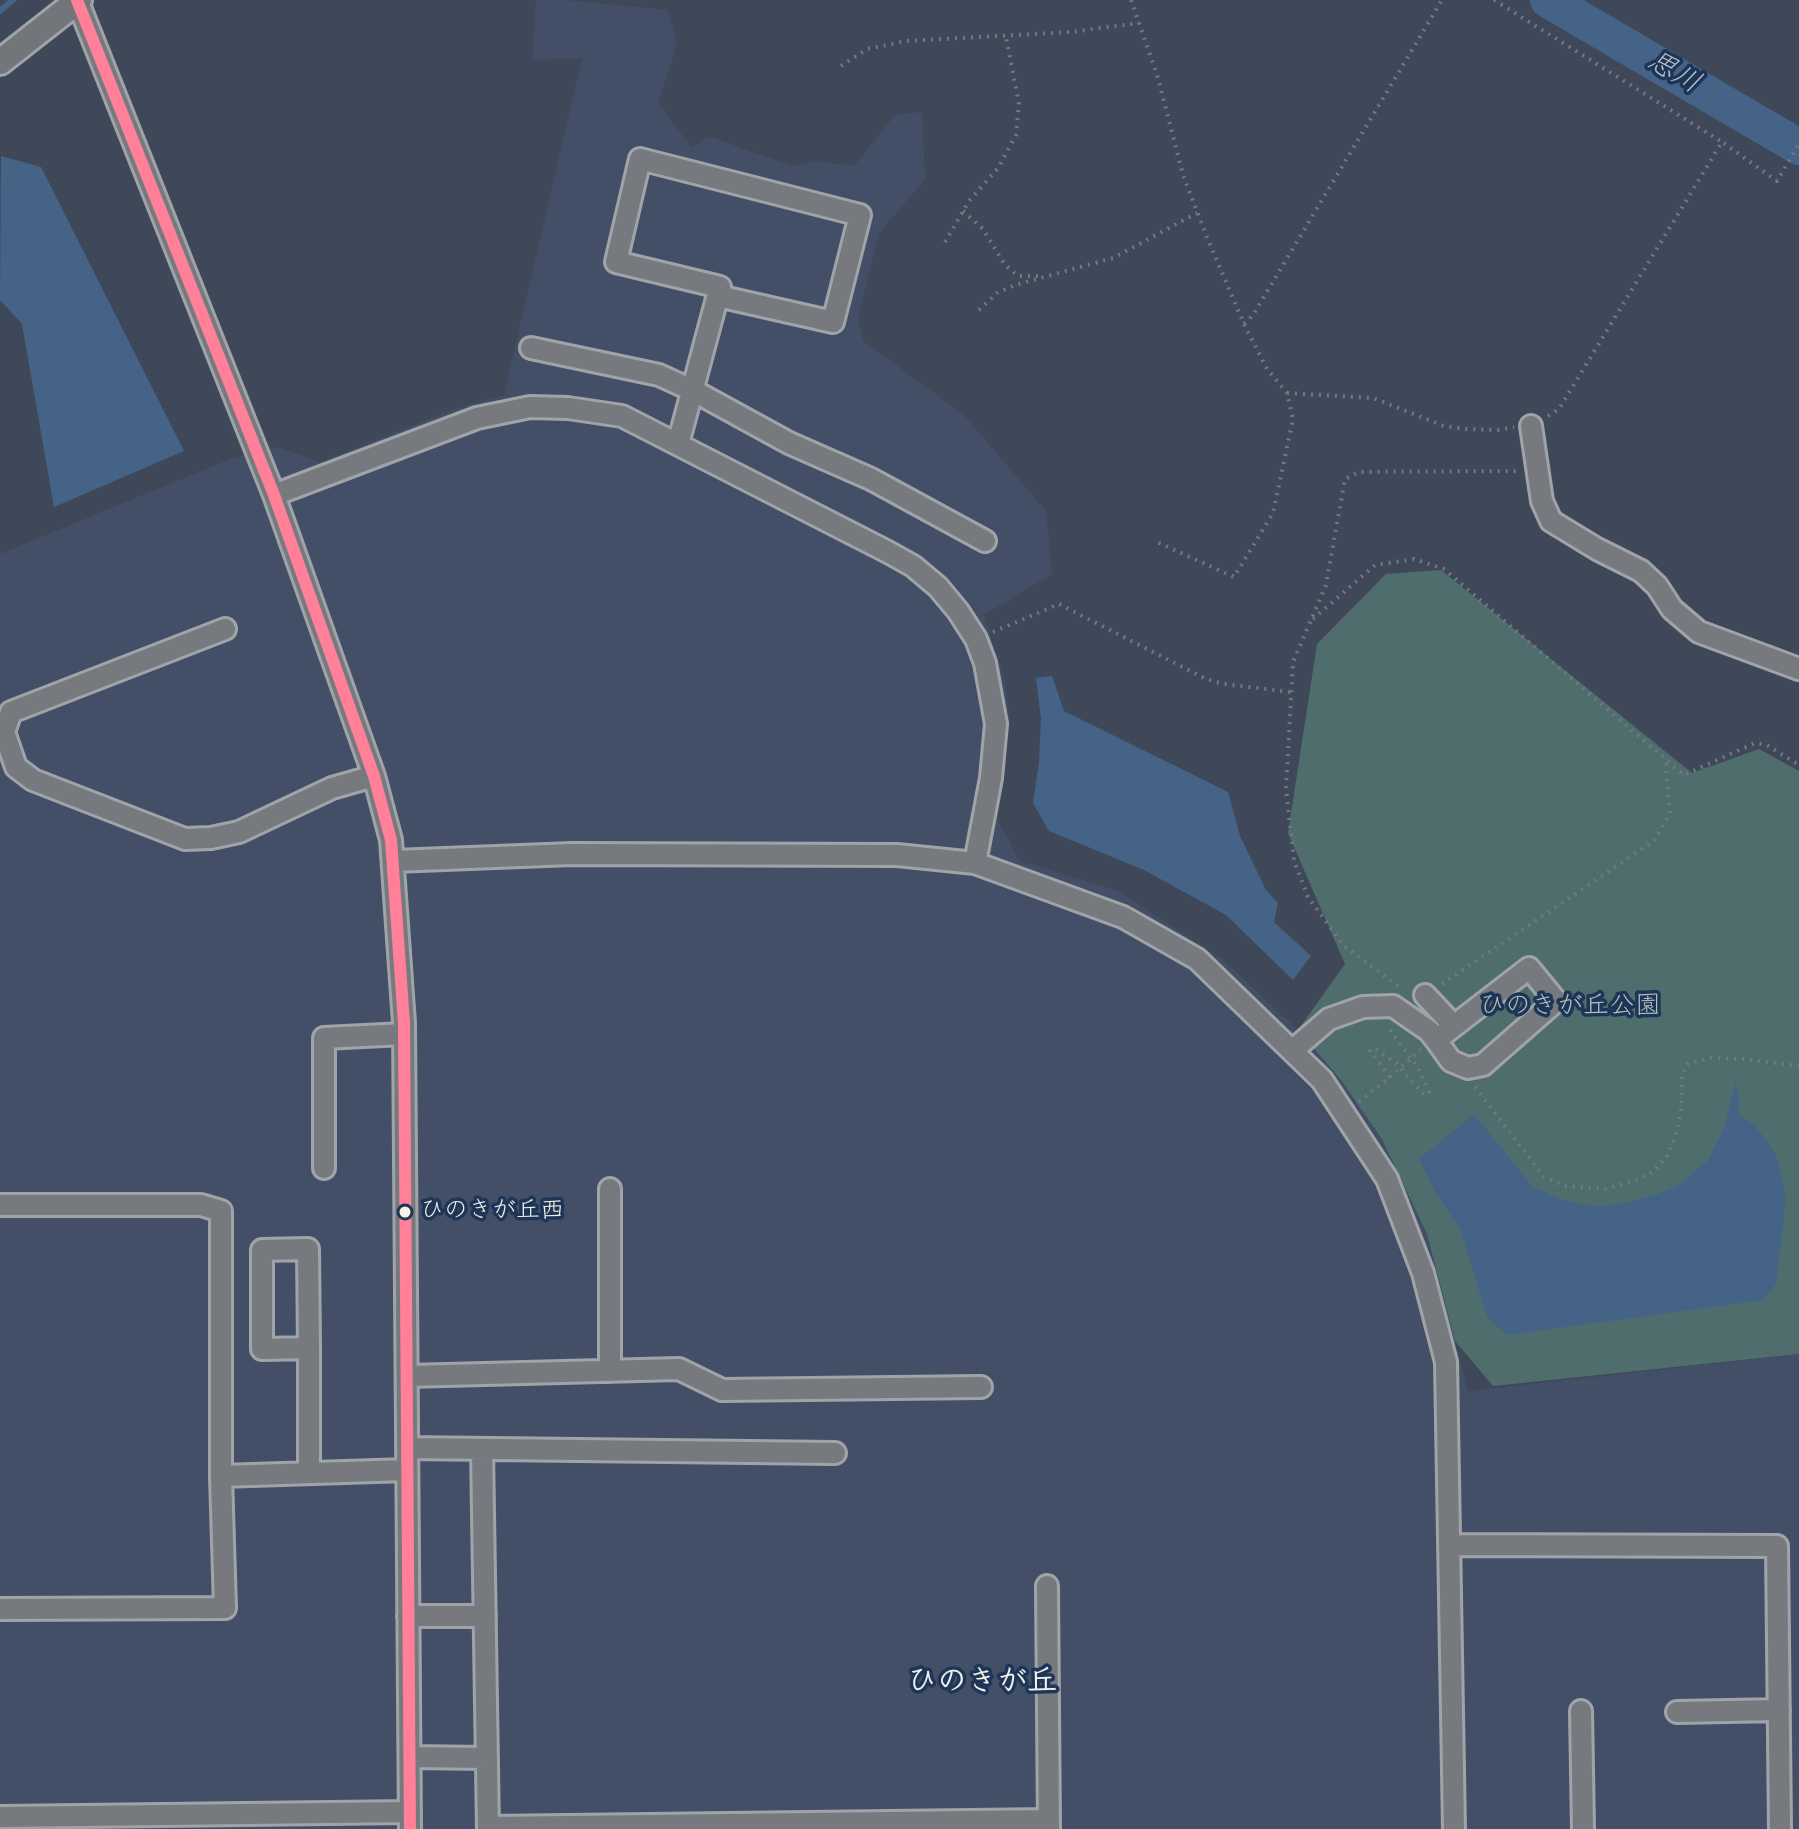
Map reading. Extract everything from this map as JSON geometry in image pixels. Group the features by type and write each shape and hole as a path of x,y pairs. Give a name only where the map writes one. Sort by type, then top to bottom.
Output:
{"main road":[{"path":"0,62 78,0"}],"street":[{"path":"0,1817 410,1820 404,1034 394,861 374,776 274,495 78,0"},
{"path":"678,444 720,287 616,262 640,159 860,215 833,322 718,296"},
{"path":"531,348 659,375 789,443 871,479 985,541"},
{"path":"274,495 477,418 530,407 568,408 622,416 913,566 938,587 958,611 976,639 985,663 996,724 991,778 975,863"},
{"path":"1531,426 1542,501 1551,521 1641,571 1657,586 1672,609 1699,632 1799,669"},
{"path":"225,629 11,712 4,732 16,767 33,780 185,839 239,832 332,788 374,776"},
{"path":"394,861 572,854 897,855 975,863 1123,917 1197,959 1322,1080 1387,1179 1423,1273 1446,1362 1454,1829"},
{"path":"1529,968 1556,1001 1483,1065 1468,1068 1451,1061 1429,1044 1529,968"},
{"path":"1425,995 1454,1026"},
{"path":"1293,1050 1329,1019 1363,1007 1393,1006 1429,1031 1429,1044"},
{"path":"324,1168 324,1038 404,1034"},
{"path":"610,1189 610,1371"},
{"path":"0,1205 201,1205 221,1211 221,1476 225,1608 0,1609"},
{"path":"309,1348 262,1349 262,1250 308,1249 309,1348 309,1473"},
{"path":"407,1376 679,1369 722,1390 981,1387"},
{"path":"407,1448 835,1453"},
{"path":"482,1449 488,1828 1049,1825 1047,1586"},
{"path":"221,1476 407,1470"},
{"path":"1450,1545 1777,1546 1780,1829"},
{"path":"408,1616 485,1616"},
{"path":"1677,1712 1779,1710"},
{"path":"1581,1711 1583,1829"},
{"path":"410,1757 487,1758"}],"path":[{"path":"1131,0 1158,78 1183,175 1197,213 1244,324 1267,369 1287,393 1293,419 1273,513 1234,577 1157,542"},
{"path":"1244,324 1261,302 1442,0"},
{"path":"1494,0 1722,142 1777,181 1799,144"},
{"path":"841,66 867,49 906,41 1071,32 1139,23"},
{"path":"945,242 963,211 998,168 1016,135 1019,104 1006,37"},
{"path":"1287,393 1373,398 1444,426 1465,429 1498,430 1531,426 1559,409 1722,142"},
{"path":"963,211 983,229 1005,265 1018,276 1048,276"},
{"path":"979,310 997,293 1113,258 1197,213"},
{"path":"1537,461 1514,471 1359,472 1345,479 1326,585 1293,662 1286,789 1294,861 1308,897 1344,946 1397,986 1425,995 1655,840 1670,814 1665,759"},
{"path":"1311,621 1375,565 1414,559 1444,569 1684,775 1755,743 1767,745 1799,765"},
{"path":"976,639 1059,604 1206,679 1292,693"},
{"path":"1390,1077 1370,1051 1374,1048 1400,1068 1424,1095 1429,1092 1418,1068 1389,1029 1392,1026 1402,1033"},
{"path":"1354,1106 1429,1044"},
{"path":"1471,1081 1544,1177 1565,1186 1605,1189 1654,1171 1667,1156 1676,1134 1681,1111 1682,1075 1687,1064 1711,1058 1799,1066"}],"shaded area":[{"path":"536,0 668,10 677,43 658,103 692,148 708,136 792,166 815,161 854,166 895,115 922,112 925,179 879,233 858,318 863,341 963,414 1046,511 1052,574 984,615 1005,682 1010,722 997,819 1020,861 1118,891 1222,959 1298,1030 1341,1080 1382,1139 1427,1234 1468,1391 1799,1354 1799,1829 0,1829 0,554 230,459 277,447 320,462 455,409 504,395 582,58 532,60"},
{"path":"1,156 41,167 184,451 54,507 22,324 0,300"},
{"path":"1052,676 1064,711 1228,792 1240,836 1266,890 1278,903 1274,922 1311,956 1293,980 1226,915 1144,870 1049,831 1033,803 1041,720 1036,678"},
{"path":"1736,1081 1738,1114 1754,1125 1769,1143 1777,1158 1786,1199 1776,1284 1763,1300 1507,1335 1487,1317 1460,1228 1435,1192 1419,1159 1474,1114 1532,1186 1579,1204 1601,1206 1629,1202 1678,1186 1708,1160 1723,1131"}],"green space":[{"name":"ひのきが丘公園","path":"1441,570 1692,773 1759,749 1799,771 1799,1354 1493,1386 1455,1341 1427,1234 1382,1139 1341,1080 1298,1030 1345,964 1288,833 1317,644 1386,574"}],"waterway":[{"path":"0,11 13,0"},
{"name":"思川","path":"1548,0 1799,147"}],"transit line":[{"path":"77,0 274,495 374,776 391,840 404,1023 410,1829"}],"place":[{"name":"ひのきが丘西","path":"405,1212"}],"district":[{"name":"ひのきが丘","path":"982,1684"}]}
